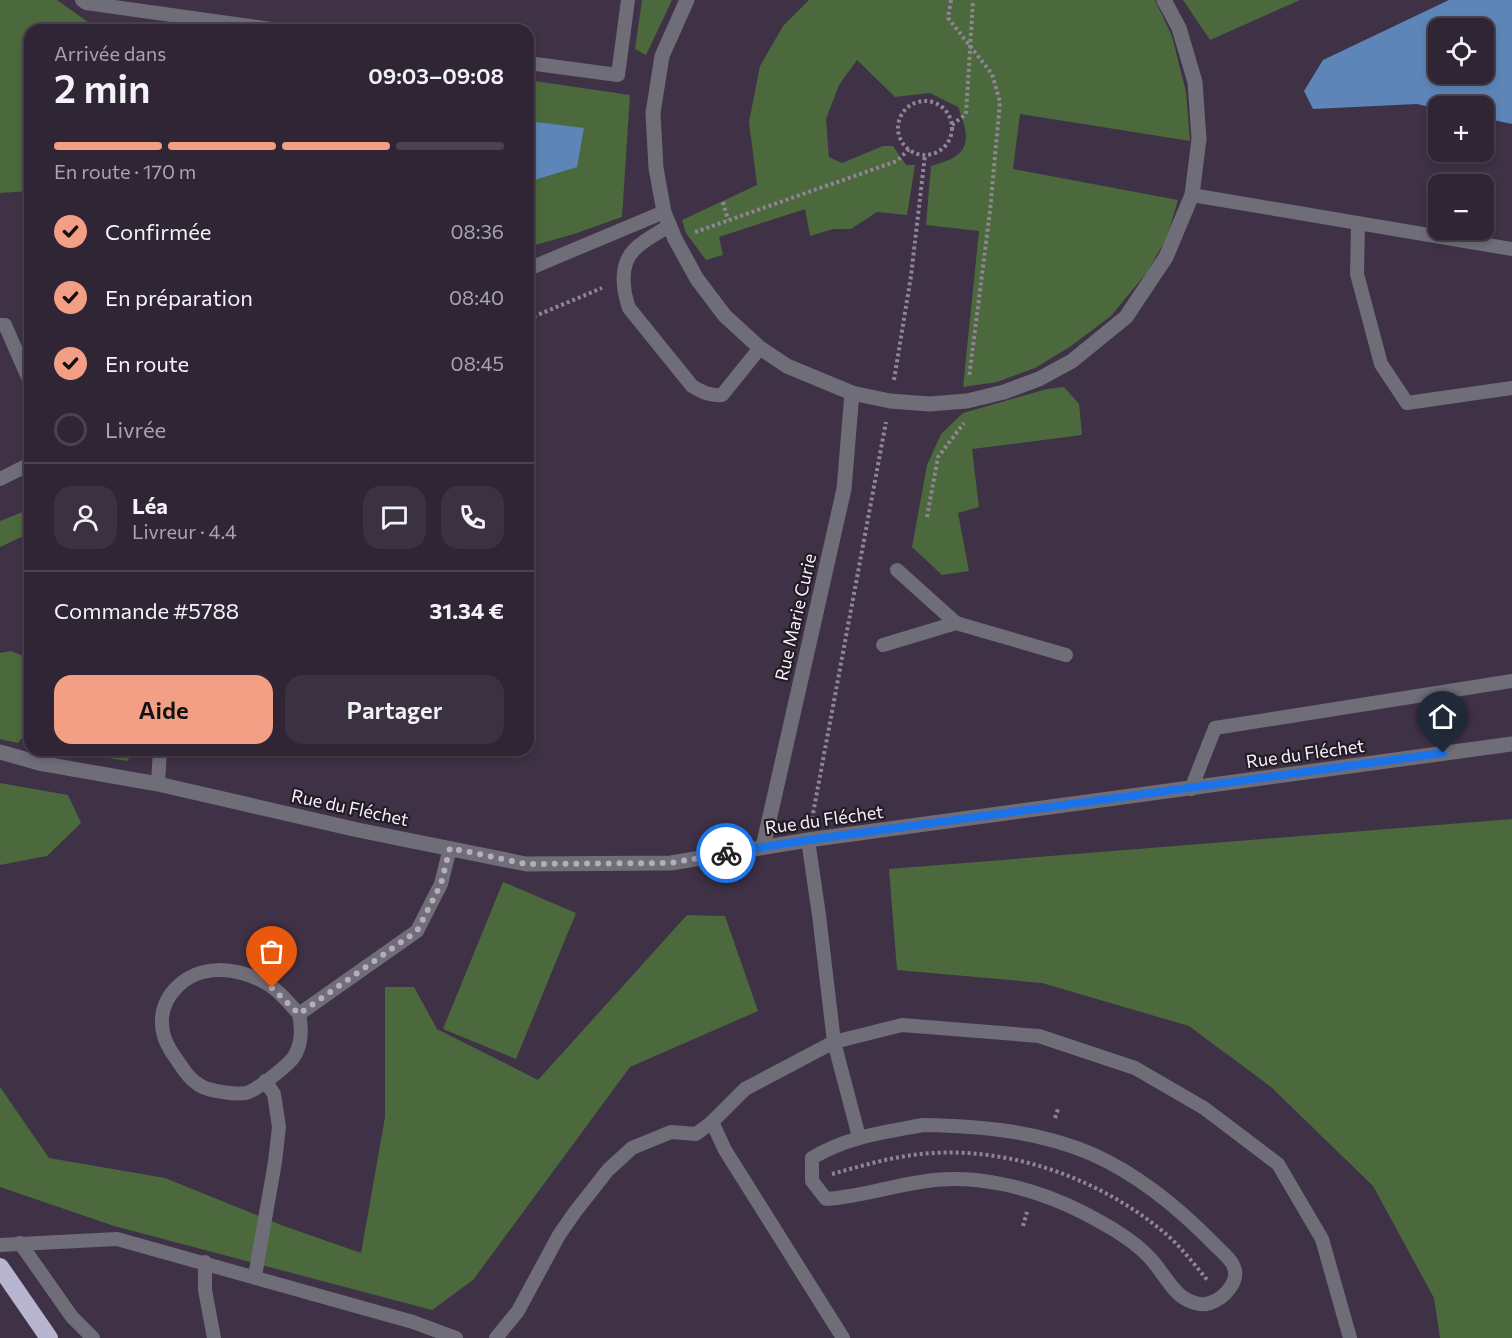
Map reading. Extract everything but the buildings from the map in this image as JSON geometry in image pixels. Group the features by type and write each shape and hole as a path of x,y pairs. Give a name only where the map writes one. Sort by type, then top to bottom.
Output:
{"highway":[{"path":"0,1267 49,1338"}],"street":[{"path":"687,0 662,56 653,113 656,168 669,226 697,279 726,316 760,348 787,366 852,393 890,401 929,404 967,401 1004,392 1039,379 1072,361 1126,317 1166,257 1192,195 1199,139 1195,82 1179,28 1164,0"},
{"name":"Rue Marie Curie","path":"763,847 844,489 852,393"},
{"name":"Rue du Fléchet","path":"0,752 39,763 158,784 358,830 526,864 671,863 808,840 1512,744"},
{"name":"Rue du Fléchet","path":"0,762 39,763"}],"lane":[{"path":"82,0 86,3 119,9 233,24"},
{"path":"534,64 618,75 628,0"},
{"path":"1192,195 1512,249"},
{"path":"1358,223 1357,274 1381,364 1407,403 1512,388"},
{"path":"534,267 669,226"},
{"path":"669,226 634,250 626,263 625,295 629,309 692,386 703,393 714,396 722,395 760,348"},
{"path":"0,325 5,325 24,368"},
{"path":"0,479 24,468"},
{"path":"897,570 956,622 1066,656"},
{"path":"883,645 956,622"},
{"path":"1191,789 1215,728 1512,681"},
{"path":"158,784 160,756"},
{"path":"808,840 834,1042 859,1137"},
{"path":"299,1014 417,931 441,884 450,848"},
{"path":"221,970 262,981 282,996 299,1014 300,1040 293,1058 266,1081 245,1093 203,1088 189,1078 164,1042 162,1020 164,1002 186,978 201,971 221,970"},
{"path":"496,1338 518,1311 559,1236 575,1212 608,1170 632,1148 671,1132 696,1134 712,1122 745,1089 834,1042 902,1025 1039,1036 1135,1068 1204,1108 1278,1164 1322,1239 1350,1338"},
{"path":"255,1276 279,1127 274,1094 266,1081"},
{"path":"712,1122 725,1150 843,1338"},
{"path":"924,1125 968,1126 1036,1135 1049,1139 1092,1154 1143,1182 1190,1220 1233,1263 1236,1273 1234,1282 1223,1295 1210,1303 1196,1304 1182,1297 1148,1256 1107,1224 1062,1202 1021,1189 963,1179 922,1181 850,1197 826,1199 812,1181 812,1158 827,1149 859,1137 924,1125"},
{"path":"0,1245 117,1239 413,1322 456,1338"},
{"path":"20,1244 72,1317 93,1338"},
{"path":"205,1262 206,1290 214,1338"}],"path":[{"path":"927,517 938,457 967,420 967,401 990,211 1000,102 992,74 948,18 951,0"},
{"path":"952,125 966,114 973,0"},
{"path":"922,101 942,106 949,114 952,125 947,145 939,152 925,155 909,149 902,141 898,131 899,121 904,111 912,104 922,101"},
{"path":"669,226 728,220 897,161 909,149"},
{"path":"808,840 890,401 911,276 925,155"},
{"path":"723,202 728,220"},
{"path":"534,316 624,279"},
{"path":"1023,1226 1058,1109"}],"green space":[{"path":"0,0 57,0 88,22 103,24 24,24 24,191 0,193"},
{"path":"642,0 672,0 646,55 635,49"},
{"path":"809,0 1155,0 1172,36 1186,92 1190,141 1020,114 1013,169 1178,200 1167,237 1148,271 1111,316 1071,346 1035,368 997,382 963,387 979,231 926,225 931,166 954,157 964,146 966,138 962,119 958,107 930,93 895,97 857,60 839,85 826,119 829,157 842,163 883,146 893,146 906,165 915,165 907,215 877,212 851,229 833,229 810,236 805,209 719,237 723,255 706,260 686,233 682,220 757,185 749,122 760,66 783,26"},
{"path":"1183,0 1300,0 1210,40"},
{"path":"534,81 630,95 622,217 534,245"},
{"path":"1064,387 1079,404 1082,435 972,449 979,507 958,513 969,571 942,575 912,547 927,465 941,434 963,413 1047,389"},
{"path":"24,511 24,536 0,547 0,521"},
{"path":"11,651 24,656 24,736 18,743 0,739 0,653"},
{"path":"96,756 131,756 127,761"},
{"path":"0,783 68,795 81,823 47,856 0,865"},
{"path":"1512,819 1512,1338 1440,1338 1434,1298 1373,1186 1271,1087 1189,1026 1042,983 897,970 889,869"},
{"path":"503,882 576,913 516,1059 443,1029"},
{"path":"687,915 725,916 758,1011 630,1067 473,1280 432,1310 114,1226 0,1187 0,1087 49,1158 165,1178 281,1225 361,1253 385,1117 385,987 414,987 437,1029 538,1080"}],"water":[{"path":"1449,0 1512,0 1512,124 1494,120 1494,96 1428,96 1428,107 1417,104 1313,109 1304,91 1323,60"},
{"path":"534,122 584,128 577,167 534,180"}],"way so far":[{"path":"272,988 299,1014 417,931 441,884 450,848 526,864 671,863 726,853"}],"route":[{"path":"726,853 1443,753"}]}
